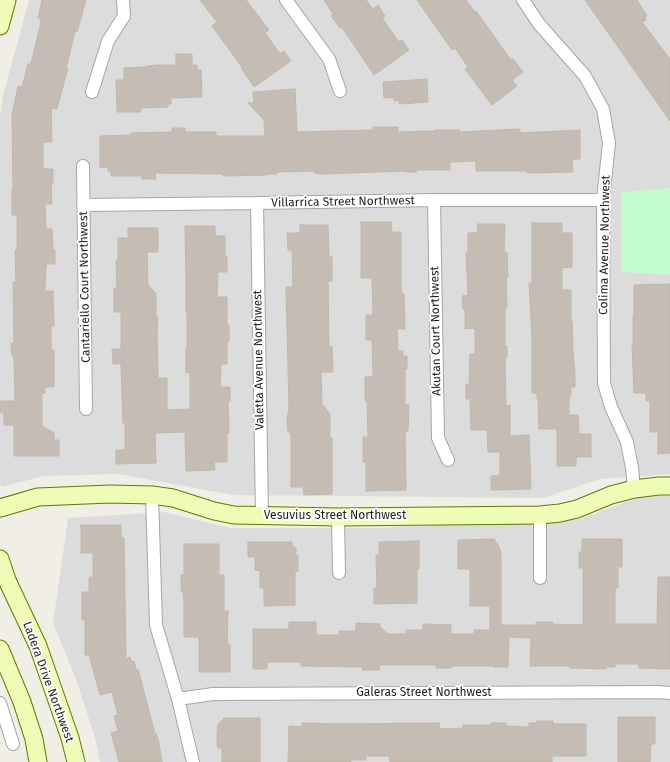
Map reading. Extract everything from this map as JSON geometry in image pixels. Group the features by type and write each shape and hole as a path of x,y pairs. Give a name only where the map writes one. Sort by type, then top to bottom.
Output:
{"street":[{"path":"0,26 7,0"},
{"path":"92,92 108,41 124,16 123,0"},
{"path":"286,0 329,58 340,91"},
{"name":"Colima Avenue Northwest","path":"523,0 540,24 585,76 603,109 609,142 603,200 604,383 611,407 626,442 632,468 634,489"},
{"name":"Cantariello Court Northwest","path":"83,166 86,409"},
{"name":"Villarrica Street Northwest","path":"84,204 434,200 603,200"},
{"name":"Akutan Court Northwest","path":"434,200 438,438 448,460"},
{"name":"Valetta Avenue Northwest","path":"257,203 262,516"},
{"name":"Vesuvius Street Northwest","path":"0,508 38,497 110,494 152,495 173,498 208,509 234,515 338,517 540,515 560,514 577,509 611,494 634,489 670,486"},
{"path":"152,495 156,625 178,699 193,762"},
{"path":"540,515 540,578"},
{"path":"338,517 338,573"},
{"name":"Ladera Drive Northwest","path":"0,559 7,580 40,653 70,738 76,762"},
{"path":"0,649 34,739 38,762"},
{"name":"Galeras Street Northwest","path":"178,699 213,694 670,693"},
{"path":"0,703 13,744"}],"shaded area":[{"path":"29,0 670,0 670,188 622,193 622,272 670,274 670,474 600,479 543,498 233,495 119,474 44,476 1,487 0,116 3,95"},
{"path":"642,496 670,496 670,762 100,762 95,738 76,679 53,623 68,518 164,512 230,528 375,528 580,519"}],"green space":[{"path":"670,188 670,274 622,272 622,192"}],"building":[{"path":"42,0 86,0 77,32 75,31 66,68 68,68 57,109 51,108 52,142 43,142 43,169 53,169 53,183 51,183 52,204 45,204 46,229 52,229 55,264 46,264 45,291 53,291 54,326 51,326 51,350 54,350 54,387 45,387 45,393 42,393 42,426 54,433 54,440 59,440 59,456 14,456 14,425 4,425 4,413 0,413 0,401 15,401 14,356 12,356 11,343 14,343 13,282 16,282 15,250 17,250 17,215 12,215 12,115 18,86 22,87 28,64 31,64 41,22 41,19 38,18"},
{"path":"200,0 246,0 269,30 265,33 280,54 284,51 291,61 254,87 241,68 242,67 212,26 217,22"},
{"path":"324,0 366,0 373,9 378,5 385,16 382,18 399,42 402,40 409,50 374,75 341,26 340,28 331,16 333,14"},
{"path":"417,0 466,0 475,12 476,11 511,60 513,59 523,72 512,80 517,86 492,105 465,69 468,67 455,48 452,50"},
{"path":"585,0 637,0 647,16 645,17 646,20 642,22 670,59 670,121"},
{"path":"176,54 192,54 192,65 197,65 197,70 201,70 202,97 171,98 171,104 168,104 168,107 141,108 141,112 117,112 116,80 124,80 124,68 176,65"},
{"path":"427,79 428,102 399,104 399,100 394,101 394,97 384,98 383,82"},
{"path":"295,89 297,132 373,130 373,127 398,127 398,132 460,130 458,131 459,132 520,129 520,133 580,130 580,159 572,159 573,172 527,173 526,171 476,171 476,161 450,162 450,170 417,170 417,172 405,171 324,174 314,173 314,171 277,172 277,174 267,175 223,176 223,174 155,173 156,179 142,179 142,176 111,176 111,171 108,171 108,167 100,168 100,136 131,135 131,133 172,132 172,128 185,128 185,132 216,132 216,136 265,136 264,120 248,103 254,103 253,92"},
{"path":"361,222 391,222 392,232 401,232 401,286 402,294 404,294 405,329 397,329 398,351 403,351 403,356 407,356 407,369 405,369 405,405 409,405 408,431 405,431 406,490 366,491 366,462 363,462 363,437 368,437 365,377 373,377 372,340 366,340 366,315 373,315 372,278 361,278"},
{"path":"532,223 562,223 562,233 572,233 572,267 562,268 562,290 571,290 571,321 575,374 575,387 571,387 571,395 569,399 569,415 578,415 579,434 591,434 591,457 576,457 576,466 557,466 557,429 539,429 537,393 532,393 532,338 529,283 532,283"},
{"path":"478,224 505,224 504,252 507,252 508,277 506,277 507,308 505,308 505,346 507,346 507,358 505,358 506,406 510,405 510,436 529,435 531,489 491,490 491,476 500,475 500,452 488,452 487,430 471,430 470,399 466,399 466,385 469,385 470,354 475,354 475,328 465,329 465,309 463,309 462,296 468,295 466,253 468,253 468,233 477,233"},
{"path":"300,225 328,225 329,257 332,257 332,281 328,281 329,347 332,346 333,372 321,372 322,404 330,414 330,438 332,438 332,494 304,495 303,487 291,487 291,432 288,432 287,419 289,408 286,287 293,287 292,250 288,250 287,233 300,233"},
{"path":"185,226 215,226 215,236 225,236 227,272 218,272 217,297 227,297 227,325 229,325 227,364 221,364 220,387 230,387 230,401 228,401 229,433 227,433 227,462 214,462 215,470 186,471 185,432 155,433 156,463 116,464 116,450 125,450 125,423 123,423 121,364 113,364 112,349 121,349 121,312 114,312 114,288 117,288 116,260 118,260 118,238 128,238 128,228 158,228 158,252 147,252 148,285 156,293 156,317 158,317 158,378 167,378 167,410 190,409 190,372 186,373 187,312"},
{"path":"670,284 670,453 658,454 658,432 650,432 650,400 646,401 646,393 634,393 632,347 634,285"},
{"path":"81,525 121,525 121,538 124,538 126,659 130,657 132,662 134,661 136,670 138,669 155,734 156,733 159,743 162,762 119,762 111,733 118,731 114,716 118,715 112,692 100,695 89,655 85,655 85,620 82,620 82,592 89,592 89,577 93,577 93,553 81,553"},
{"path":"494,539 501,553 501,625 536,625 536,622 553,622 552,624 583,625 583,568 579,568 579,552 582,552 582,539 622,539 622,567 618,567 618,588 615,588 615,624 657,624 658,577 670,577 670,669 639,668 639,664 615,664 615,667 606,667 606,669 570,668 570,666 530,666 531,638 509,637 508,667 451,666 451,668 436,668 436,665 380,665 379,670 362,670 362,667 301,666 301,662 267,662 267,669 253,669 253,629 289,629 289,622 316,622 316,635 339,635 339,631 356,631 356,623 380,624 380,627 388,634 406,634 406,630 423,630 423,624 451,625 451,634 474,634 474,630 490,630 490,606 470,606 470,569 458,569 458,540"},
{"path":"419,541 417,603 374,604 374,588 377,588 376,555 379,555 379,542"},
{"path":"248,542 292,542 292,547 296,547 296,556 298,555 298,571 295,571 295,605 264,606 264,588 260,588 260,571 255,570 255,557 248,557"},
{"path":"184,544 219,544 219,575 224,575 224,611 228,611 227,644 230,644 230,672 199,672 199,637 184,637 184,600 183,591 181,591 181,575 184,575"},
{"path":"618,717 655,717 655,744 651,744 650,762 618,762"},
{"path":"224,718 260,718 260,762 222,762 222,748 218,748 217,746 217,732 218,725"},
{"path":"537,721 553,721 553,724 586,724 586,756 552,756 552,762 390,762 389,756 366,756 366,760 351,760 351,762 288,762 289,726 302,727 302,723 440,723 439,729 463,728 463,725 491,725 491,723 506,723 506,726 529,727 529,723 537,723"}]}
